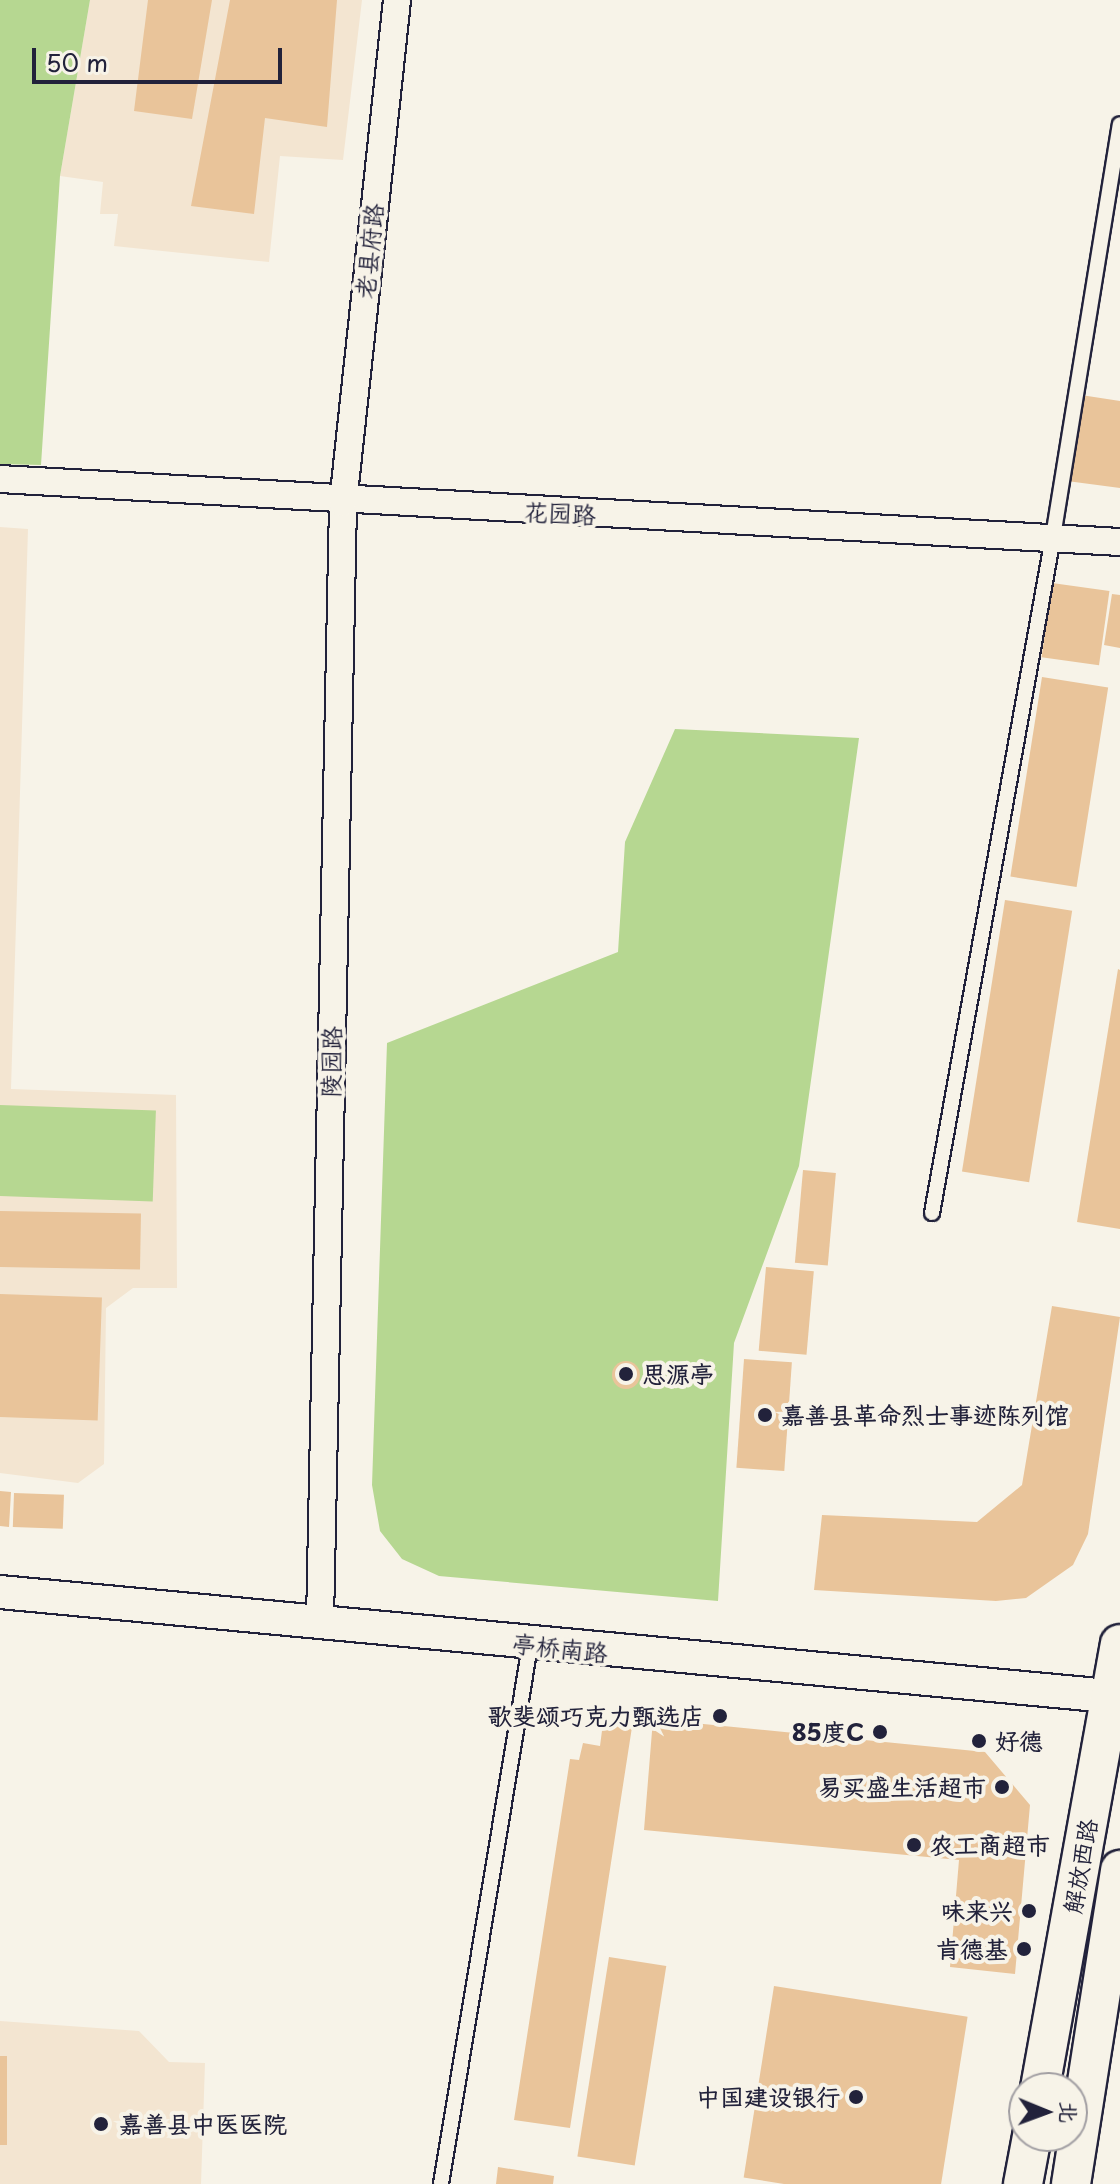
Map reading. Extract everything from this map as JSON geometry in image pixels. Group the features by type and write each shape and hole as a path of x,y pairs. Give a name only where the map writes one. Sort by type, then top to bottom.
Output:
{"main road":[{"name":"解放西路","path":"1043,2072 1115,1698 1120,1644"},
{"name":"解放西路","path":"1071,2184 1120,1870"},
{"path":"1023,2184 1029,2152"}],"street":[{"name":"老县府路","path":"343,503 397,0"},
{"name":"花园路","path":"0,479 343,503 1120,542"},
{"name":"陵园路","path":"320,1621 343,503"},
{"name":"亭桥南路","path":"0,1592 320,1621 530,1646 1115,1698"}],"lane":[{"path":"932,1213 1053,537 1120,124"},
{"path":"441,2184 530,1646"}],"shaded area":[{"path":"90,0 362,0 343,160 280,156 269,262 114,246 118,214 100,214 103,182 60,176"},
{"path":"0,527 28,529 11,1089 176,1095 177,1288 133,1288 106,1308 104,1464 78,1483 0,1473"},
{"name":"嘉善县中医医院","path":"0,2021 139,2031 169,2062 205,2063 201,2184 0,2184"}],"green space":[{"path":"0,0 90,0 60,176 41,465 0,464"},
{"path":"675,729 859,738 799,1166 734,1343 718,1601 439,1576 402,1559 380,1531 372,1485 387,1043 618,952 625,842"},
{"path":"0,1105 156,1110 153,1201 0,1196"}],"building":[{"path":"148,0 212,0 192,119 134,111"},
{"path":"230,0 337,0 327,127 265,118 254,214 191,206"},
{"path":"1081,395 1120,401 1120,488 1067,481"},
{"path":"1052,583 1109,591 1099,665 1042,657"},
{"path":"1112,594 1120,595 1120,648 1104,645"},
{"path":"1042,677 1108,687 1077,887 1010,877"},
{"path":"1005,900 1072,911 1029,1182 962,1172"},
{"path":"1120,970 1120,1229 1077,1222"},
{"path":"803,1170 836,1173 828,1266 795,1263"},
{"path":"0,1211 141,1213 140,1269 0,1267"},
{"path":"766,1267 814,1271 806,1355 759,1351"},
{"path":"0,1294 102,1298 98,1420 0,1417"},
{"path":"1052,1306 1120,1317 1088,1534 1073,1565 1026,1598 996,1601 814,1590 822,1515 977,1522 1022,1485"},
{"name":"嘉善县革命烈士事迹陈列馆","path":"744,1359 792,1362 784,1471 736,1468"},
{"name":"思源亭","path":"626,1361 636,1365 640,1375 636,1385 626,1389 616,1385 612,1375 616,1365"},
{"path":"0,1491 11,1492 9,1527 0,1526"},
{"path":"14,1493 64,1495 63,1529 13,1527"},
{"name":"农工商超市","path":"653,1719 985,1752 1030,1805 1015,1974 950,1967 959,1860 644,1830"},
{"path":"603,1723 632,1727 570,2128 514,2120 570,1759 579,1760 583,1743 600,1746"},
{"path":"609,1957 666,1966 635,2166 577,2157"},
{"name":"中国建设银行","path":"774,1986 968,2017 941,2184 784,2184 744,2178"},
{"path":"0,2056 7,2056 7,2145 0,2145"},
{"path":"498,2167 554,2176 553,2184 496,2184"}],"place":[{"name":"思源亭","path":"626,1374"},
{"name":"嘉善县革命烈士事迹陈列馆","path":"765,1415"},
{"name":"歌斐颂巧克力甄选店","path":"720,1716"},
{"name":"85度C","path":"880,1732"},
{"name":"好德","path":"979,1741"},
{"name":"易买盛生活超市","path":"1002,1787"},
{"name":"农工商超市","path":"914,1845"},
{"name":"味来兴","path":"1029,1911"},
{"name":"肯德基","path":"1024,1949"},
{"name":"中国建设银行","path":"856,2097"},
{"name":"嘉善县中医医院","path":"101,2124"}]}
